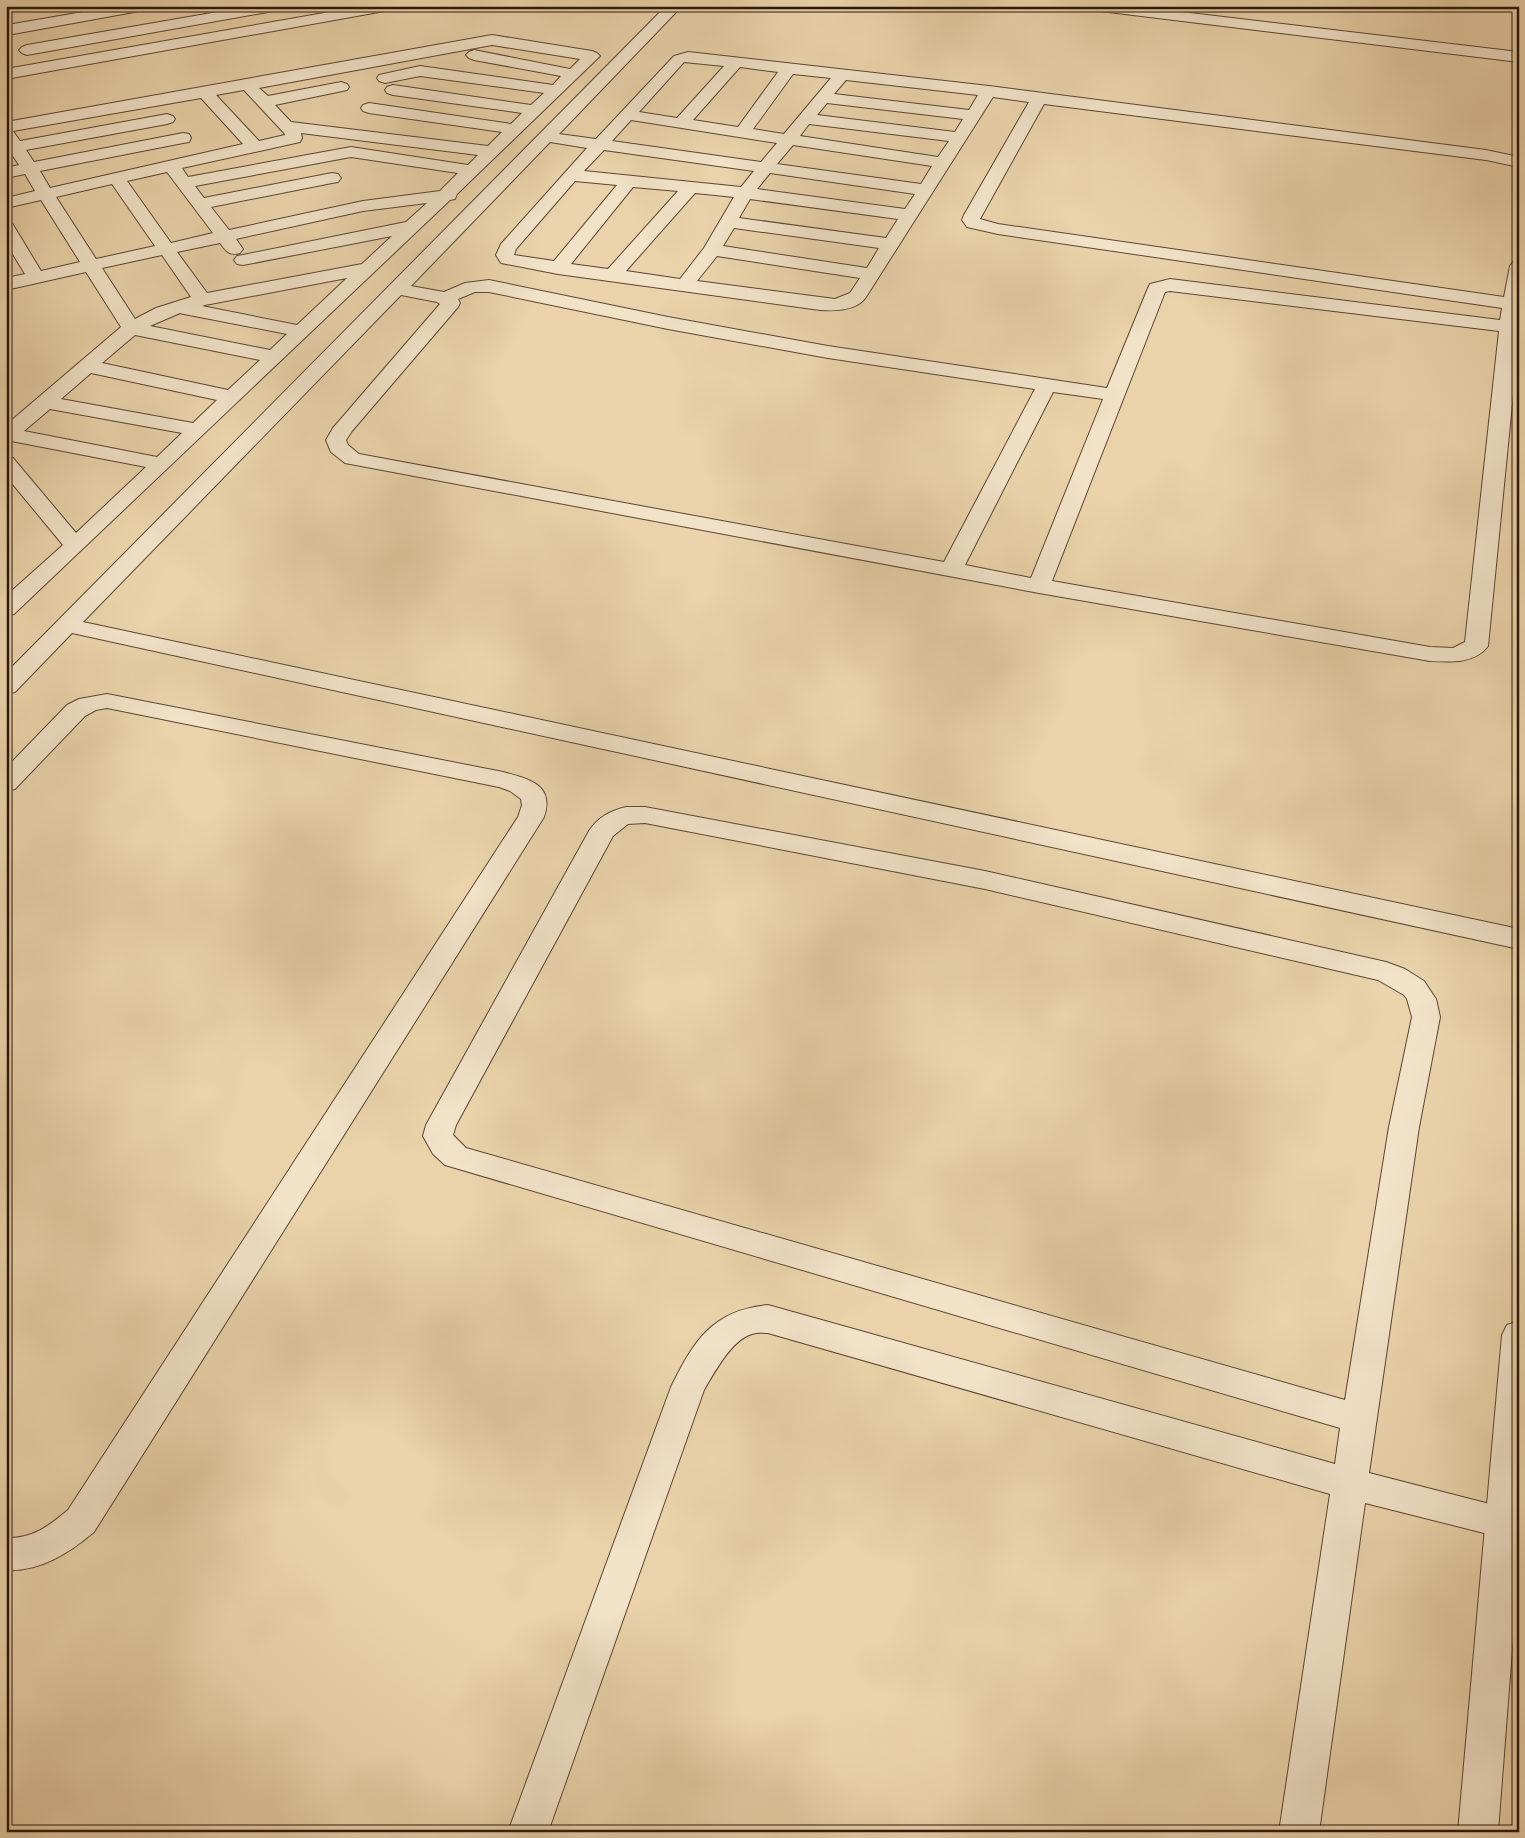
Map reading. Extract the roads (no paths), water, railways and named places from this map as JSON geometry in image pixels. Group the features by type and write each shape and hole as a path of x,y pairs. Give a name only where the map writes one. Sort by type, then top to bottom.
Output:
{"street":[{"path":"6,63 18,35 76,6"},
{"path":"18,35 145,6"},
{"path":"18,35 211,6"},
{"path":"18,35 279,6"},
{"path":"18,35 330,6"},
{"path":"6,74 390,6"},
{"path":"6,687 675,6"},
{"path":"1092,6 1519,57"},
{"path":"6,127 492,40 592,56 365,269 75,546 10,595"},
{"path":"340,133 369,108 420,71 442,49"},
{"path":"442,49 573,74"},
{"path":"989,91 857,297 849,303 838,305 820,304 558,268 507,259 504,252 570,175 679,59 694,58 736,62 989,91 1466,152 1519,162"},
{"path":"681,123 736,62"},
{"path":"742,133 788,68"},
{"path":"371,81 420,71 556,90"},
{"path":"685,285 712,250 730,222 745,193 842,74"},
{"path":"248,85 312,159 347,192"},
{"path":"264,102 352,85"},
{"path":"393,90 535,110"},
{"path":"206,92 255,147"},
{"path":"822,98 974,115"},
{"path":"1039,98 973,215 971,220 973,223 998,229 1512,304"},
{"path":"152,102 202,159"},
{"path":"369,108 514,129"},
{"path":"628,115 943,163"},
{"path":"11,148 167,119"},
{"path":"805,119 960,137"},
{"path":"6,132 11,148 29,168 131,328 273,358"},
{"path":"6,203 255,147 289,133 340,133 490,151"},
{"path":"547,137 926,190"},
{"path":"6,173 183,138"},
{"path":"184,183 341,153 359,152 470,170"},
{"path":"172,166 264,288"},
{"path":"570,175 745,193 910,215"},
{"path":"117,179 165,250 202,300"},
{"path":"558,268 628,182"},
{"path":"613,275 689,188"},
{"path":"199,204 347,192 446,195 485,200"},
{"path":"6,284 224,237 347,192"},
{"path":"730,222 891,244"},
{"path":"6,227 36,278"},
{"path":"243,260 410,227"},
{"path":"712,250 872,274"},
{"path":"446,298 450,305 343,428 336,440 338,448 344,455 362,461 1039,586 1430,654 1457,655 1476,646 1514,327 1512,304 1519,266"},
{"path":"6,434 131,328 178,307 202,300 365,269"},
{"path":"1039,586 1157,288 1164,285 1514,327"},
{"path":"398,289 446,298 472,287 489,286 668,323 828,352 1114,395"},
{"path":"178,307 300,331"},
{"path":"88,366 232,397"},
{"path":"951,570 1048,384"},
{"path":"46,402 196,430"},
{"path":"6,434 162,464"},
{"path":"6,462 75,546"},
{"path":"6,493 27,488"},
{"path":"67,625 1519,939"},
{"path":"6,783 82,705 107,701 503,780 519,786 533,795 535,805 531,817 81,1521 63,1537 40,1549 20,1556 6,1554"},
{"path":"1299,1832 1359,1419 1403,1136 1426,1017 1423,1001 1416,988 1386,972 985,880 645,815 628,814 612,820 602,831 441,1125 438,1136 444,1146 456,1157 1359,1419"},
{"path":"528,1832 688,1387 709,1351 724,1336 744,1322 768,1319 1351,1484 1504,1522"},
{"path":"1478,1832 1519,1335"}]}
